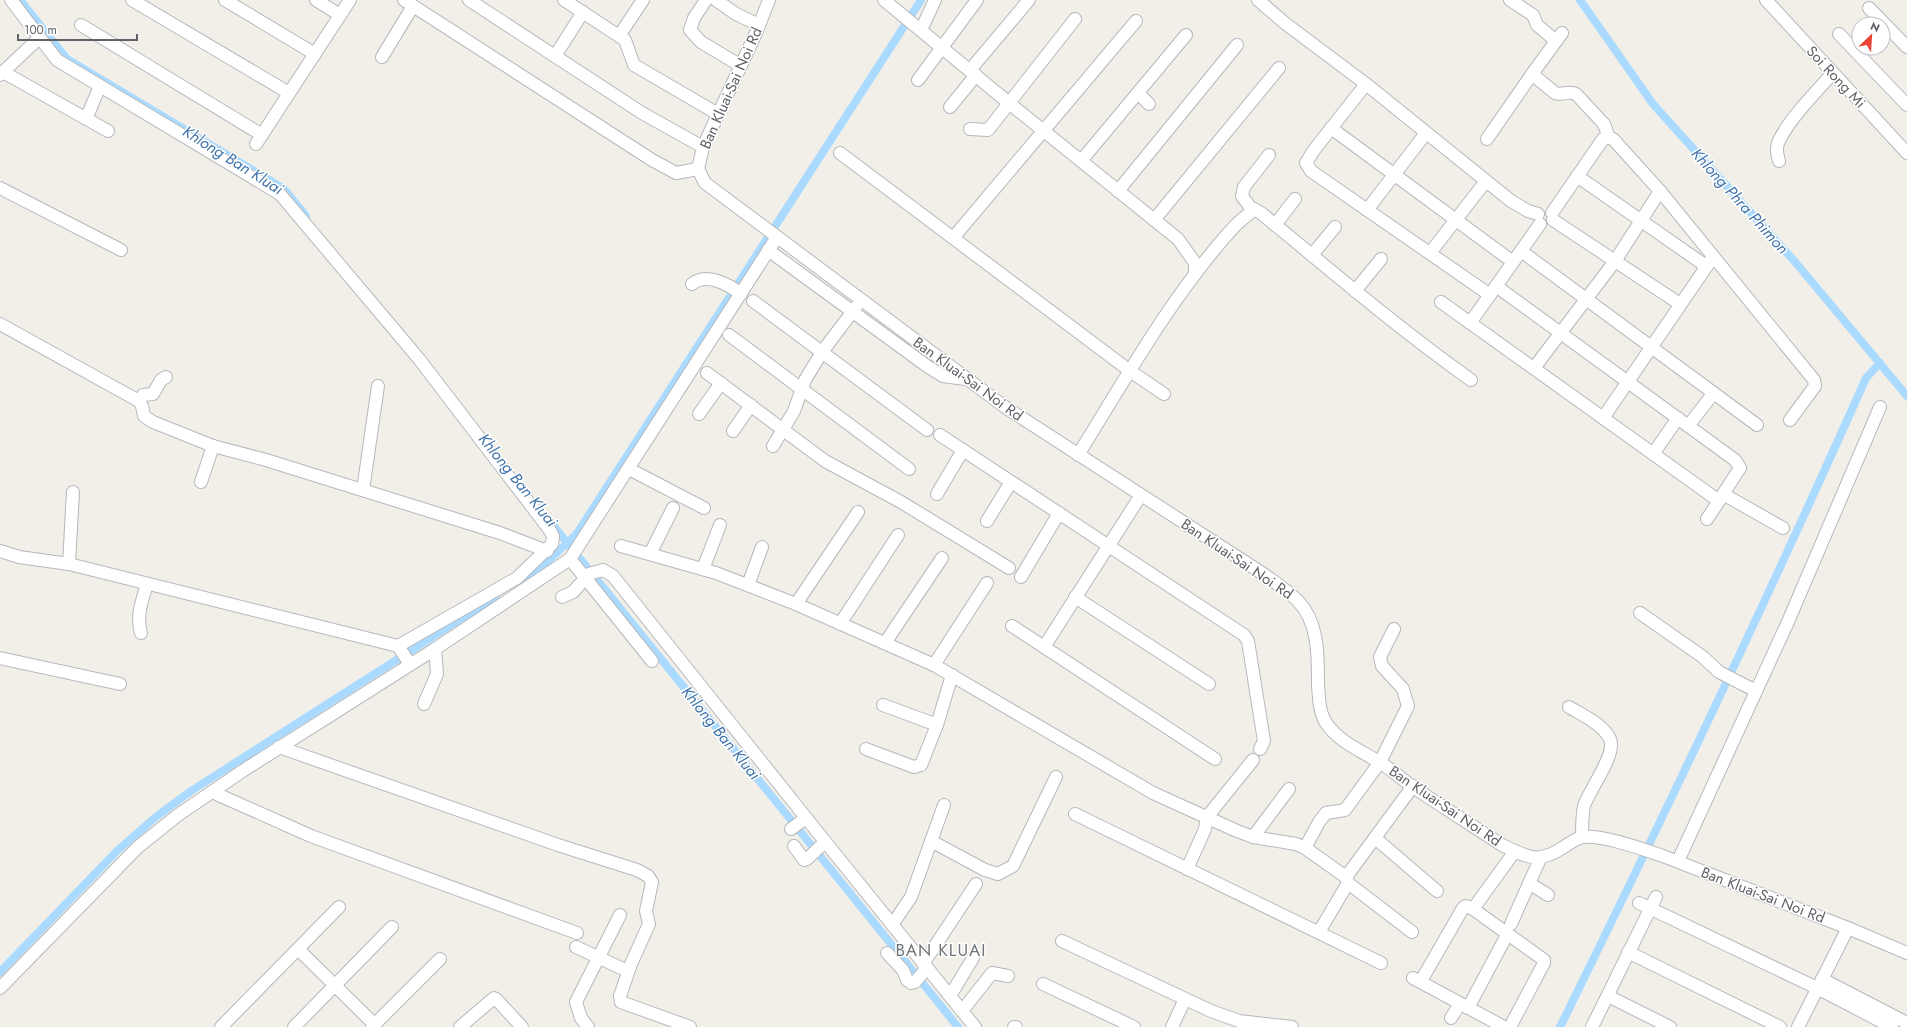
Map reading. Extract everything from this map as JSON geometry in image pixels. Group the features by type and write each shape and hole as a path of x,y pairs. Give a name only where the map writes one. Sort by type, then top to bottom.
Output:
{"street":[{"path":"0,988 138,846 212,792 279,748 405,655 517,578 547,551 552,544 553,536 419,359 280,194 57,60 11,0"},
{"path":"226,0 315,54"},
{"path":"316,0 340,15"},
{"path":"81,25 259,139 350,0"},
{"path":"469,0 642,113 702,147"},
{"path":"564,0 583,8 625,40 634,65 718,114"},
{"path":"619,36 643,0"},
{"path":"706,0 694,18 690,30 701,42 741,66"},
{"path":"716,0 736,14 759,25"},
{"name":"Ban Kluai-Sai Noi Rd","path":"769,0 741,66 702,147 698,169 705,183 1005,407 1265,575 1298,602 1305,610 1315,634 1318,656 1319,695 1322,715 1339,737 1380,762 1412,786 1515,851 1540,859"},
{"path":"884,0 1043,131 1178,239 1195,263 1195,274"},
{"path":"921,30 935,0"},
{"path":"918,80 977,0"},
{"path":"950,107 973,73 1029,0"},
{"path":"1258,0 1286,24 1366,84 1511,201 1528,211 1547,226 1577,176 1603,139 1613,139 1660,191 1710,261 1814,380 1815,386 1790,420"},
{"path":"1488,139 1559,37 1537,25 1533,15 1510,0"},
{"name":"Soi Rong Mi","path":"1766,0 1832,74 1907,153"},
{"path":"135,1 289,93"},
{"path":"382,56 409,3 652,160 676,173 698,169"},
{"path":"555,56 583,8"},
{"path":"1869,8 1907,47"},
{"path":"970,129 988,130 1075,19"},
{"path":"953,238 1136,21"},
{"path":"1839,34 1907,105"},
{"path":"1081,161 1186,35"},
{"path":"39,38 2,74 108,131"},
{"path":"1118,191 1237,45"},
{"path":"1154,220 1279,68"},
{"path":"1532,74 1559,95 1571,92 1576,94 1604,124 1609,138"},
{"path":"1779,161 1777,149 1778,143 1787,128 1832,74"},
{"path":"1366,84 1314,150 1306,163 1312,171 1430,253 1493,290 1561,333 1740,465 1738,472 1707,519"},
{"path":"86,119 100,86"},
{"path":"1138,93 1149,104"},
{"path":"1331,128 1513,262"},
{"path":"1367,210 1426,133"},
{"path":"840,152 1130,372 1164,394"},
{"path":"1253,211 1242,196 1244,187 1269,155"},
{"path":"1577,176 1641,221 1710,261"},
{"path":"1430,253 1486,180"},
{"path":"0,188 121,250"},
{"path":"1534,368 1587,299 1660,191"},
{"path":"1276,225 1295,199"},
{"path":"1078,455 1130,372 1195,274 1233,228 1254,209 1262,213 1355,291 1433,353 1471,380"},
{"path":"1552,217 1614,261 1680,304"},
{"path":"1470,323 1521,251 1539,219"},
{"path":"1312,255 1336,227"},
{"path":"0,551 19,557 69,564 147,584 405,655 435,649 574,554 739,293 768,250 773,234"},
{"path":"768,250 852,312 943,376 966,379"},
{"path":"1521,251 1757,425"},
{"path":"1355,291 1381,259"},
{"path":"1603,418 1710,261"},
{"path":"692,284 696,281 706,279 727,284 739,293"},
{"path":"773,446 794,411 805,380 822,352 861,299"},
{"path":"753,301 927,430"},
{"path":"1441,302 1653,454 1721,497 1783,528"},
{"path":"0,324 139,401 142,406 144,416 148,420 213,446 266,460 500,533 547,551"},
{"path":"729,335 909,469"},
{"path":"707,372 825,461 901,502 1009,568"},
{"path":"139,401 142,395 153,394 160,380 166,377"},
{"path":"699,414 721,383"},
{"path":"363,490 378,386"},
{"path":"1688,426 1713,394"},
{"path":"733,431 751,405"},
{"path":"1678,861 1787,624 1880,406"},
{"path":"1653,454 1678,418"},
{"path":"940,435 1246,638 1264,741 1260,749"},
{"path":"201,482 213,446"},
{"path":"937,494 963,450"},
{"path":"629,469 704,508"},
{"path":"987,521 1011,482"},
{"path":"69,564 73,492"},
{"path":"1044,647 1141,495"},
{"path":"650,554 673,508"},
{"path":"796,604 858,512"},
{"path":"1021,577 1059,513"},
{"path":"702,569 720,525"},
{"path":"840,624 898,535"},
{"path":"621,546 702,569 748,585 796,604 934,665 1153,793 1254,836 1287,842 1305,848 1412,932"},
{"path":"748,585 762,547"},
{"path":"574,554 587,576 652,661"},
{"path":"885,643 942,558"},
{"path":"562,596 573,592 587,576 603,570 614,576 799,823 824,843 892,925 922,972 950,996 976,1027"},
{"path":"141,633 138,620 147,584"},
{"path":"934,665 988,584"},
{"path":"1075,597 1209,684"},
{"path":"1640,613 1703,657 1719,672 1756,691"},
{"path":"1012,626 1216,759"},
{"path":"1305,848 1319,822 1326,813 1344,811 1380,762 1408,706 1403,690 1382,666 1380,657 1394,628"},
{"path":"424,704 438,674 435,649"},
{"path":"0,658 120,684"},
{"path":"866,749 914,767 921,765 937,725 952,675"},
{"path":"883,705 937,725"},
{"path":"1451,1018 1464,1006 1509,928 1540,859 1550,856 1582,837 1585,805 1604,767 1610,751 1610,740 1603,729 1569,707"},
{"path":"279,748 558,845 637,870 648,876 652,882 646,911 649,924 630,964 620,996 621,1002 690,1027"},
{"path":"1187,869 1205,829 1207,817 1253,760"},
{"path":"931,841 985,870 998,874 1004,872 1013,866 1056,777"},
{"path":"1319,932 1347,880 1412,786"},
{"path":"1254,836 1289,789"},
{"path":"212,792 311,836 577,933"},
{"path":"892,925 911,897 944,805"},
{"path":"1075,814 1382,963"},
{"name":"Ban Kluai-Sai Noi Rd","path":"1582,837 1600,839 1634,847 1678,861 1848,928 1907,954"},
{"path":"1375,838 1437,891"},
{"path":"794,846 801,859 807,859 824,843"},
{"path":"1473,909 1515,851"},
{"path":"1529,883 1548,895"},
{"path":"887,953 903,970 907,980 911,983 922,972 976,884"},
{"path":"1592,1027 1608,996 1649,902 1820,984 1907,1023"},
{"path":"1504,1027 1417,980 1463,908 1466,906 1509,928 1543,957 1545,961 1510,1027"},
{"path":"220,1027 339,907"},
{"path":"588,1027 581,1018 576,1002 620,915"},
{"path":"294,1027 392,927"},
{"path":"1798,1027 1848,928"},
{"path":"1062,941 1185,999 1239,1021 1292,1027"},
{"path":"576,947 621,968"},
{"path":"298,949 374,1026 440,959"},
{"path":"1628,952 1780,1027"},
{"path":"950,996 973,958"},
{"path":"962,1011 992,973 1008,976"},
{"path":"1043,984 1134,1027"},
{"path":"1820,984 1892,1027"},
{"path":"1608,996 1670,1027"},
{"path":"464,1026 494,998 522,1027"},
{"path":"1172,1027 1185,999"}],"waterway":[{"name":"Khlong Ban Kluai","path":"20,0 67,59 284,189 306,216"},
{"path":"518,582 538,570 576,535 921,0"},
{"name":"Khlong Phra Phimon","path":"1580,0 1653,104 1796,263 1907,396"},
{"path":"1560,1027 1716,704 1866,378 1880,363"},
{"name":"Khlong Ban Kluai","path":"548,519 958,1027"},
{"path":"0,972 118,850 157,816 191,791 495,597"}],"district":[{"name":"BAN KLUAI","path":"941,950"}]}
